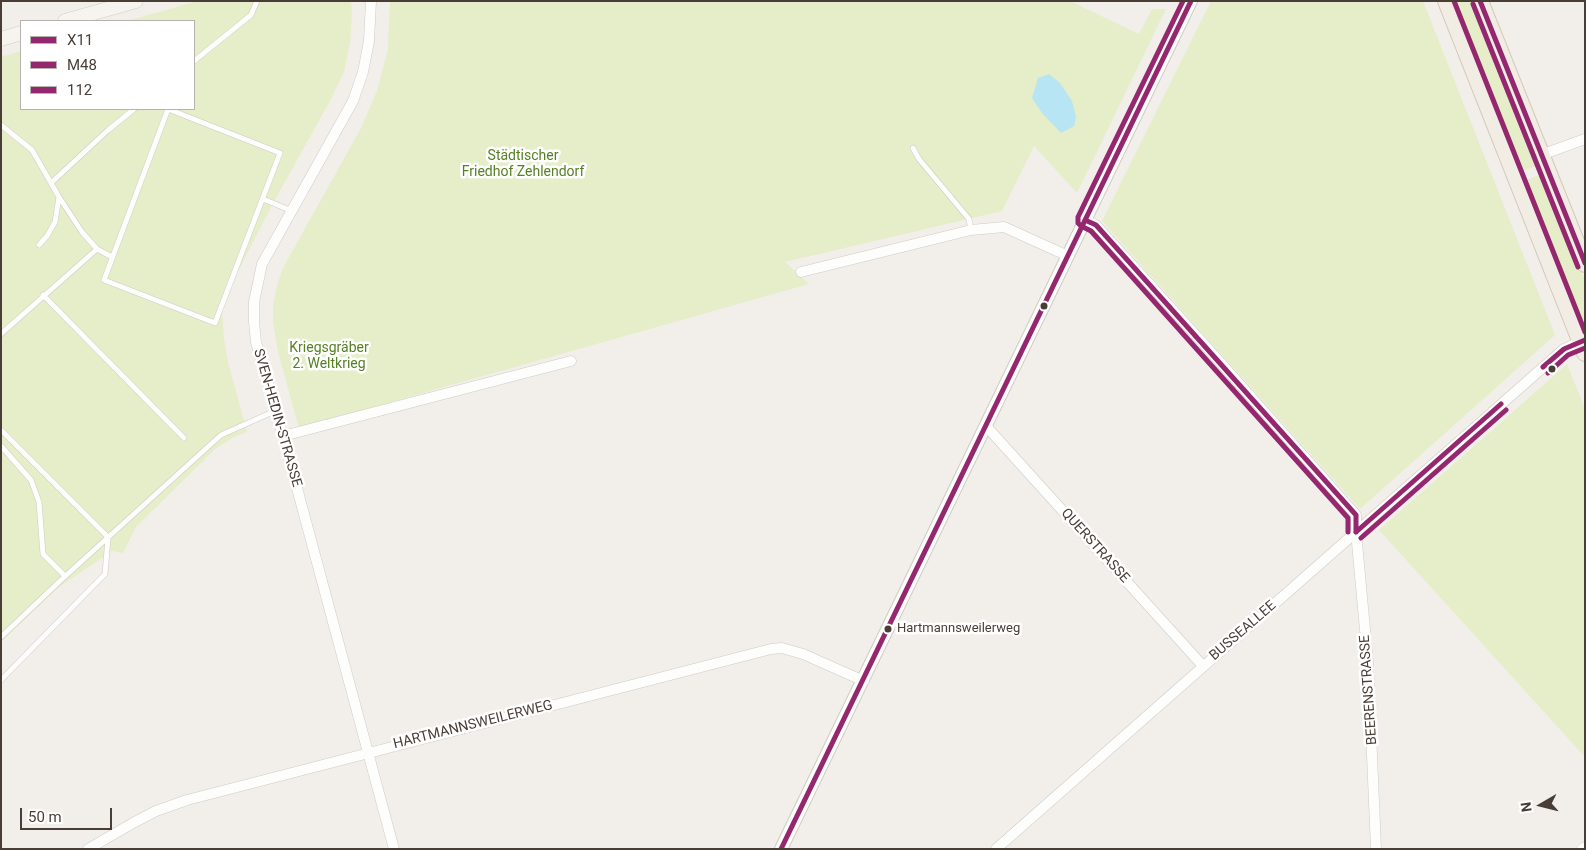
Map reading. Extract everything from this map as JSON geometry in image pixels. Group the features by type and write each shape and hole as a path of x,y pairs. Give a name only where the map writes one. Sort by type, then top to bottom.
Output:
{"main road":[{"path":"68,20 136,1"},
{"path":"1446,1 1583,345"},
{"path":"1480,1 1585,264"},
{"path":"1,39 20,34"}],"street":[{"name":"SVEN-HEDIN-STRASSE","path":"371,1 369,41 363,72 353,101 262,264 254,302 254,322 256,342 394,849"},
{"path":"781,849 1044,309 1191,1"},
{"path":"1541,155 1585,139"},
{"name":"BEERENSTRASSE","path":"1085,220 1096,225 1356,516 1368,662 1376,849"},
{"path":"801,272 971,230 1004,226 1068,256"},
{"name":"BUSSEALLEE","path":"996,849 1564,349 1583,345"},
{"path":"283,436 571,361"},
{"name":"QUERSTRASSE","path":"986,426 1203,666"},
{"name":"HARTMANNSWEILERWEG","path":"88,849 140,819 186,800 771,649 782,648 798,652 864,681"}],"lane":[{"path":"195,60 252,15 257,1"},
{"path":"51,183 133,110"},
{"path":"168,110 104,280 215,323 280,153 171,110"},
{"path":"1,125 32,150 82,232 96,249 112,257"},
{"path":"912,148 969,220 971,230"},
{"path":"39,245 55,222 59,197"},
{"path":"263,199 292,211"},
{"path":"1,334 96,249"},
{"path":"43,295 184,438"},
{"path":"1,637 65,576 221,435 276,411"},
{"path":"1,430 108,537"},
{"path":"1,446 31,480 39,502 43,554 65,576"},
{"path":"1,680 104,574 108,537"}],"green space":[{"path":"198,1 351,1 352,15 350,43 344,72 271,207 229,289 222,310 228,362 247,432 234,437 215,449 136,527 123,553 112,551 59,587 1,642 1,57 20,51 20,110 195,110 195,20 131,20"},
{"name":"Städtischer Friedhof Zehlendorf","path":"390,1 1070,1 1139,34 1152,9 1166,9 1077,193 1034,146 1002,211 785,262 809,284 299,428 278,352 273,322 273,305 284,266 361,128 377,91 388,49"},
{"path":"1211,1 1423,1 1555,335 1360,509 1102,221"},
{"path":"1452,1 1474,1 1539,165 1520,172"},
{"path":"1543,174 1585,280 1585,326 1582,326 1523,181"},
{"path":"1567,364 1585,409 1585,757 1379,530"}],"water":[{"path":"1049,74 1060,83 1072,101 1076,117 1074,126 1061,133 1042,113 1032,98 1038,78"}],"transit line":[{"name":"M48","path":"1183,1 1078,217 1078,223 1091,231 1348,518 1348,532"},
{"name":"X11","path":"781,849 1191,1"},
{"name":"112","path":"1454,1 1585,332"},
{"name":"X11","path":"1480,1 1585,263"},
{"name":"M48","path":"1473,4 1578,267"},
{"name":"X11","path":"1085,220 1096,225 1356,515 1356,532"},
{"name":"X11","path":"1543,367 1564,349 1585,340"},
{"name":"M48","path":"1548,373 1568,355 1585,348"},
{"name":"X11","path":"1356,532 1501,404"},
{"name":"M48","path":"1361,538 1506,410"}],"place":[{"name":"Hartmannsweilerweg","path":"888,629"}],"park label":[{"name":"Kriegsgräber 2. Weltkrieg","path":"329,356"}]}
